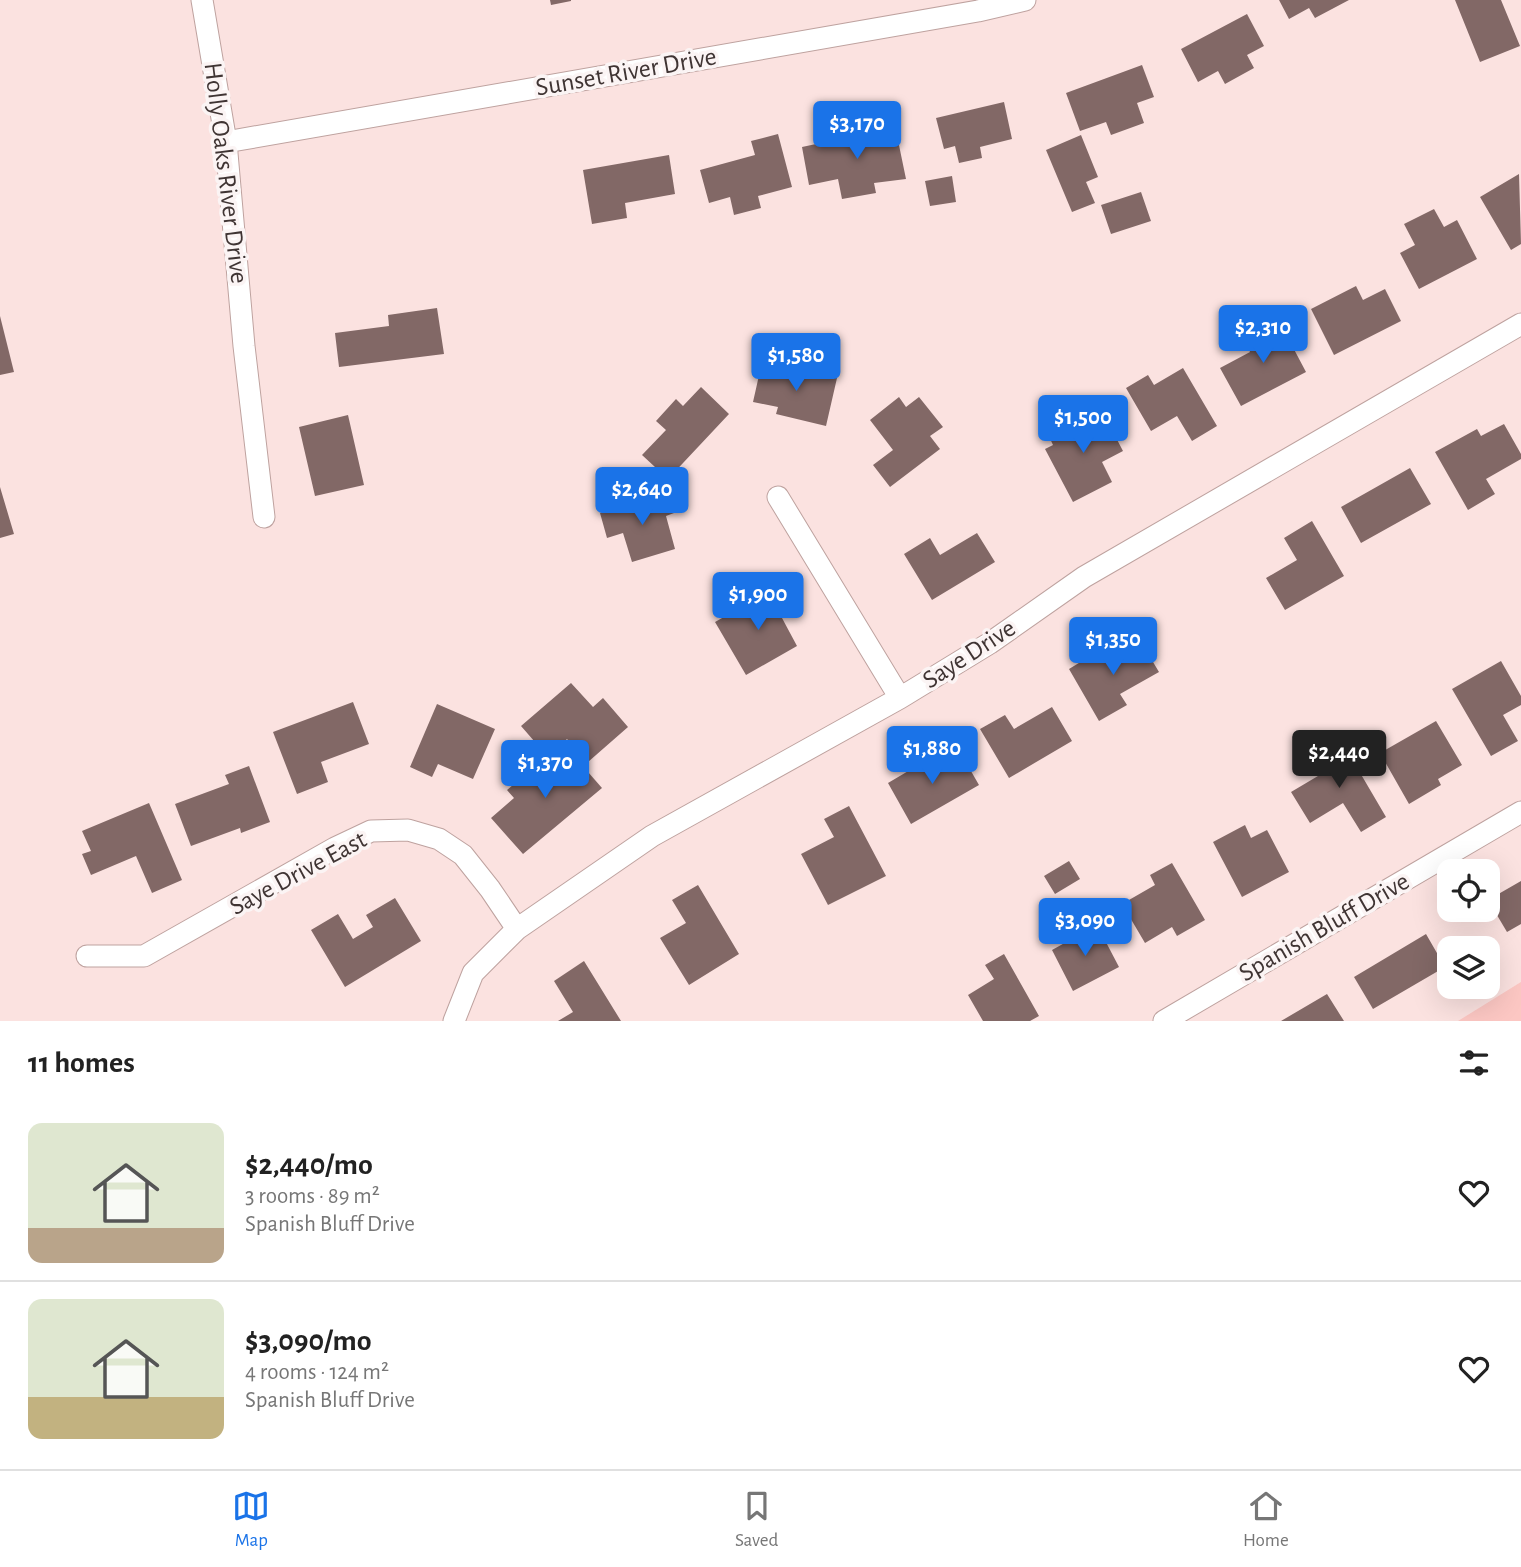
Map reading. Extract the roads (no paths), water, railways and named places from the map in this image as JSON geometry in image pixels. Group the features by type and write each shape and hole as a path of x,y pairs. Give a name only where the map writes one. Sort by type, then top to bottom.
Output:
{"street":[{"name":"Holly Oaks River Drive","path":"202,0 226,142 244,346 264,517"},
{"name":"Sunset River Drive","path":"226,142 978,11 1025,0"},
{"name":"Saye Drive","path":"454,1021 473,973 517,929 652,836 900,698 990,643 1084,577 1521,324"},
{"path":"778,497 900,698"},
{"name":"Spanish Bluff Drive","path":"1164,1021 1521,813"},
{"name":"Saye Drive East","path":"88,957 144,956 335,848 371,831 408,830 439,839 463,855 517,929"}]}
